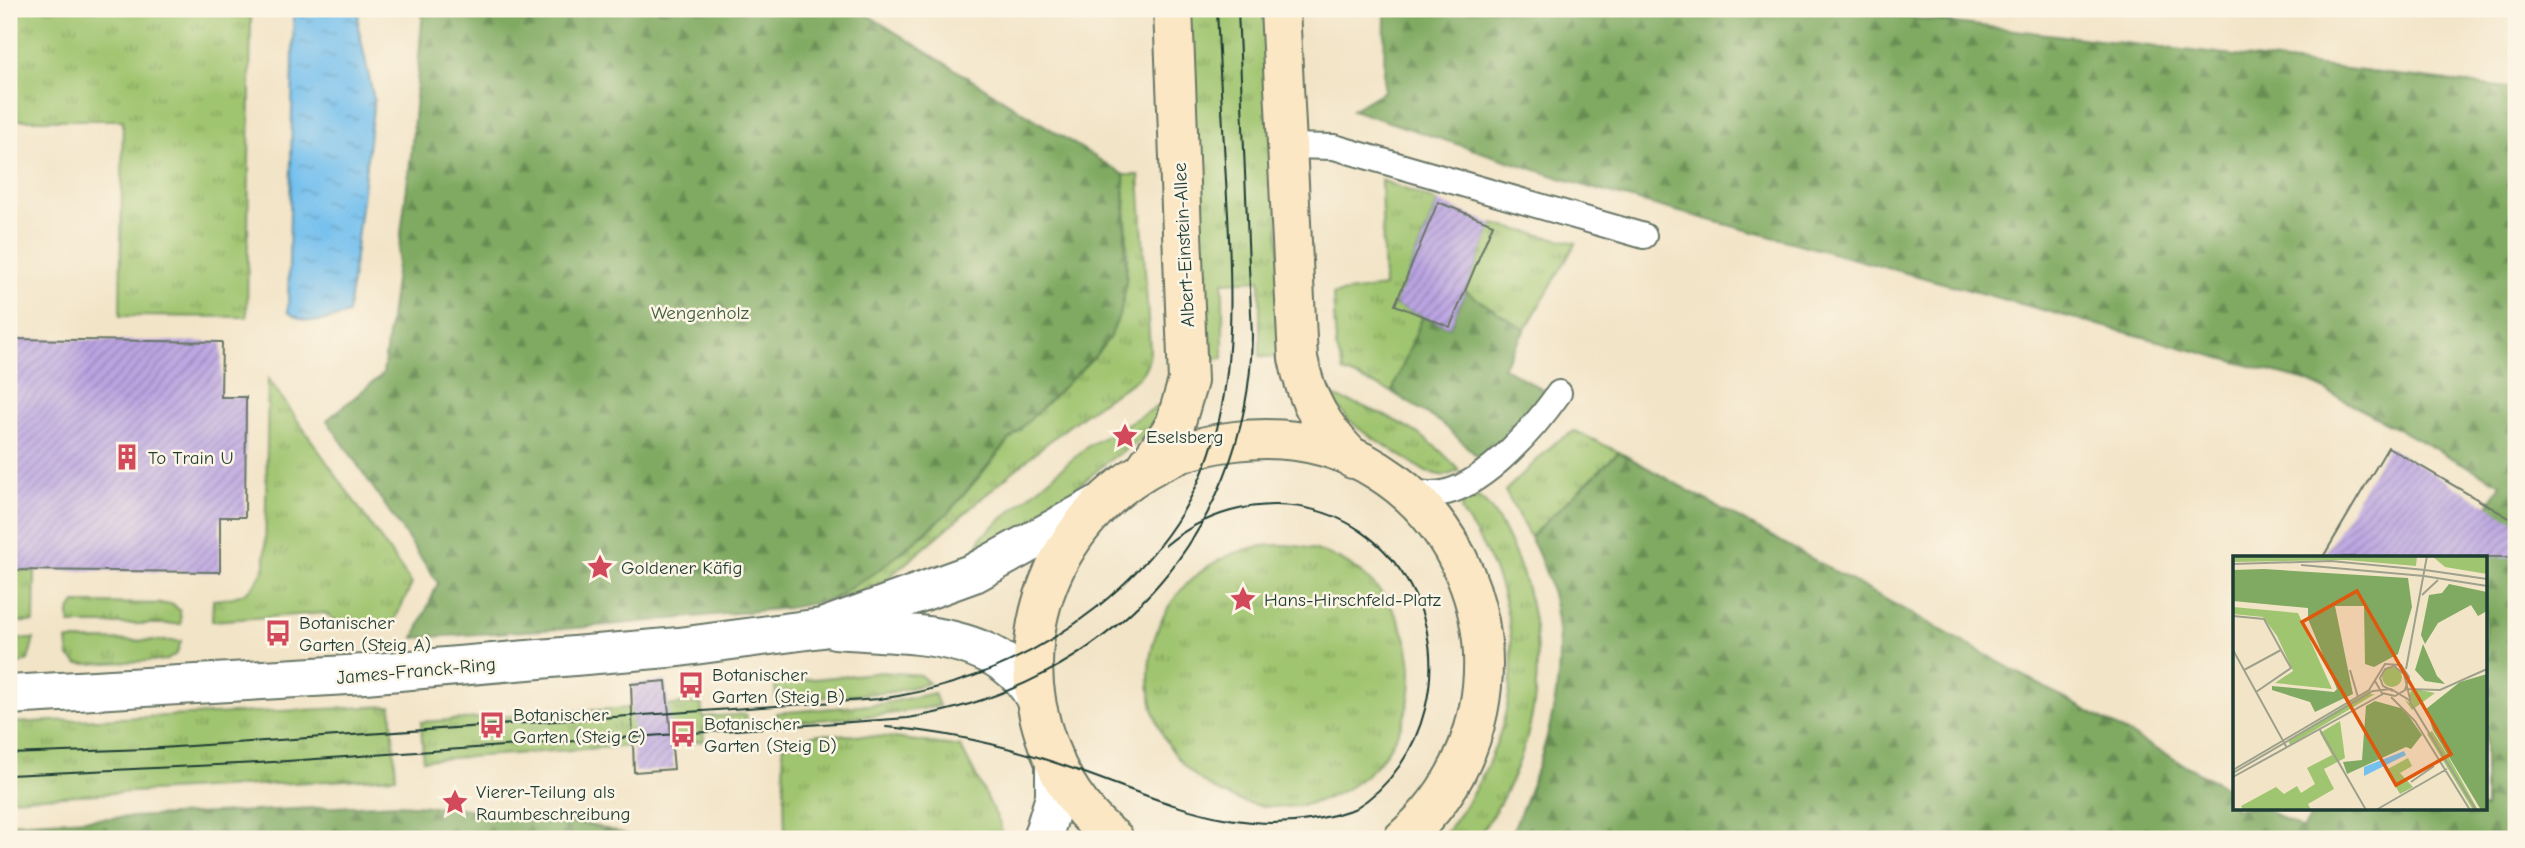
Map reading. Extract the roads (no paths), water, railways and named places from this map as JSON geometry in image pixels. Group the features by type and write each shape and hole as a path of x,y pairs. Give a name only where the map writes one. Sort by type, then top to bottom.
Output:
{"street":[{"name":"Albert-Einstein-Allee","path":"1143,470 1175,425 1188,381 1172,9"},
{"path":"1280,9 1294,322 1302,375 1317,415 1353,459"},
{"path":"1114,839 1082,804 1046,743 1035,698 1034,649 1043,598 1066,548 1100,504 1143,470 1194,448 1261,438 1303,442 1353,459 1403,490 1429,516 1461,565 1478,610 1484,645 1485,680 1469,750 1453,782 1411,835"},
{"name":"James-Franck-Ring","path":"822,628 974,573 1100,504"},
{"name":"James-Franck-Ring","path":"9,695 377,673 656,649 822,628 922,636 971,645 1007,663 1028,684 1035,698"},
{"path":"1042,839 1055,797 1055,762"}],"lane":[{"path":"1287,146 1318,145 1344,149 1644,236"},
{"path":"1403,490 1435,494 1462,486 1511,448 1543,415 1559,393"}],"water":[{"path":"294,9 359,9 358,26 374,100 348,314 317,321 303,320 288,312"}],"tram line":[{"path":"9,754 146,749 879,699 966,679 1047,642 1096,608 1141,566 1176,523 1200,478 1216,431 1226,382 1230,329 1228,215 1217,9"},
{"path":"9,775 258,763 908,718 979,701 1044,674 1102,637 1152,592 1193,538 1224,477 1244,409 1252,336 1238,9"},
{"path":"886,727 929,732 1014,750 1167,803 1239,821 1276,823 1314,820 1354,809 1379,790 1399,766 1415,739 1425,709 1430,677 1429,646 1423,615 1410,586 1388,555 1361,531 1331,515 1298,507 1264,505 1230,511 1197,525 1166,545"}],"place":[{"name":"Eselsberg","path":"1125,436"},
{"name":"To Train U","path":"127,457"},
{"name":"Goldener Käfig","path":"600,567"},
{"name":"Hans-Hirschfeld-Platz","path":"1243,599"},
{"name":"Botanischer Garten (Steig A)","path":"278,633"},
{"name":"Botanischer Garten (Steig B)","path":"691,685"},
{"name":"Botanischer Garten (Steig C)","path":"492,725"},
{"name":"Botanischer Garten (Steig D)","path":"683,734"},
{"name":"Vierer-Teilung als Raumbeschreibung","path":"455,802"}],"park label":[{"name":"Wengenholz","path":"700,312"}]}
